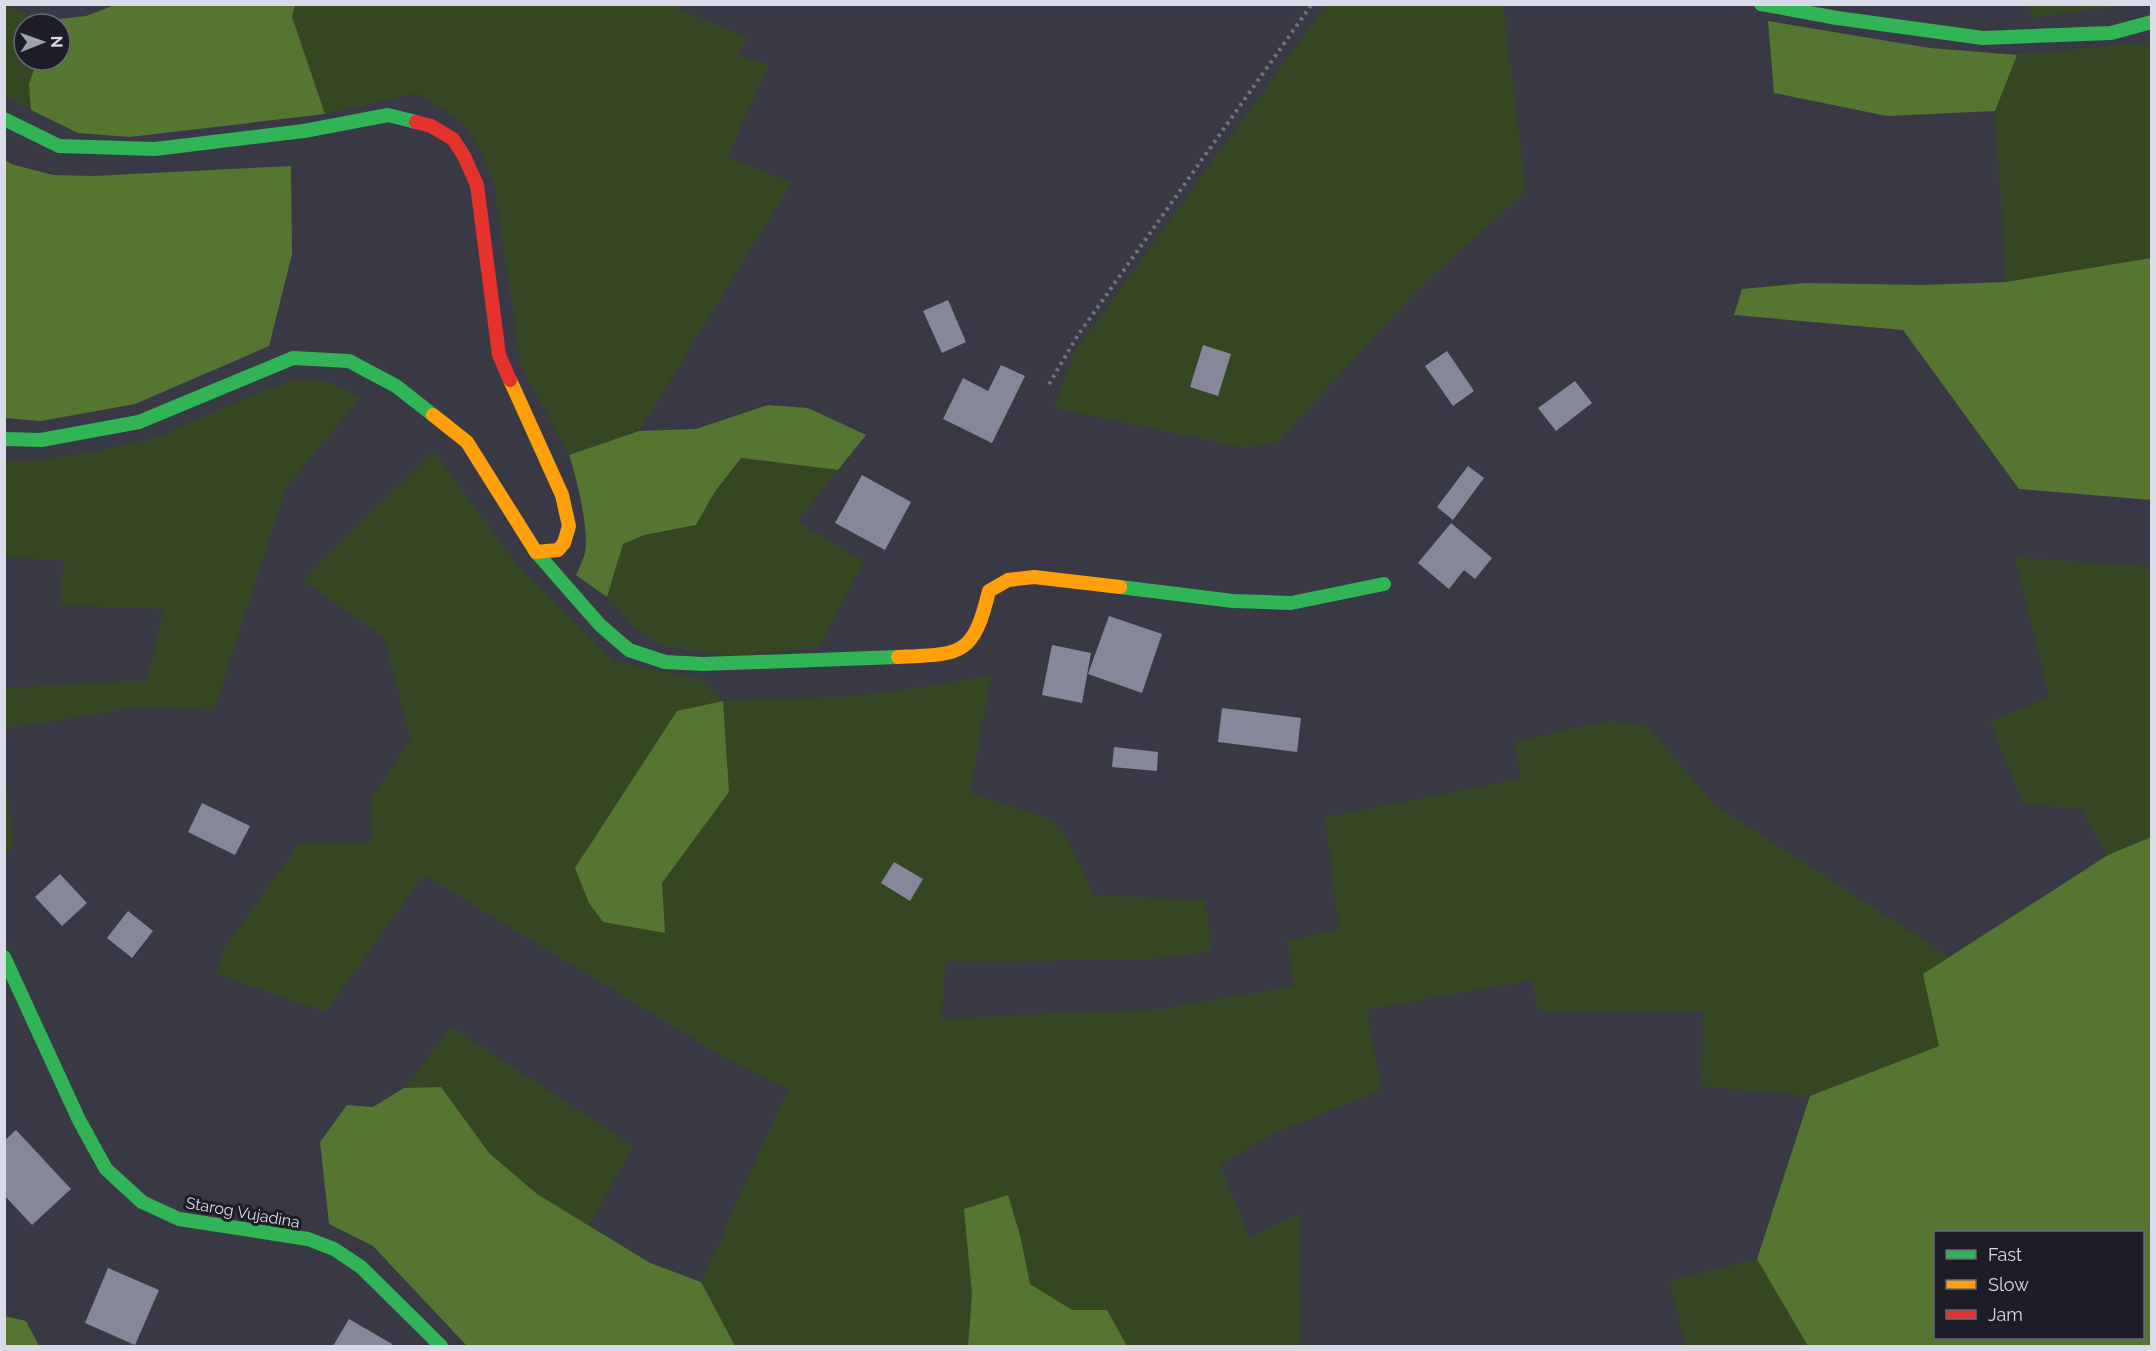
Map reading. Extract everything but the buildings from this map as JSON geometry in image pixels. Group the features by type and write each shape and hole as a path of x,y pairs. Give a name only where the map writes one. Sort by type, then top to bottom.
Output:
{"street":[{"path":"1761,4 1837,18 1983,38 2111,33 2151,22"},
{"path":"4,119 59,146 156,149 304,131 388,115 431,126 453,139 464,156 477,185 499,355 562,495 569,526 564,543 558,550 536,552"},
{"path":"4,439 41,440 139,422 293,358 349,361 396,386 467,442 536,552 600,624 629,650 665,662 703,664 943,655 960,650 978,634 989,591 1008,580 1034,577 1233,602 1291,603 1384,584"},
{"name":"Starog Vujadina","path":"4,957 79,1120 106,1169 142,1202 179,1219 308,1239 334,1249 361,1267 441,1347"}],"path":[{"path":"1050,384 1078,335 1312,4"}],"green space":[{"path":"295,4 675,4 677,8 748,38 736,55 769,65 727,157 792,182 639,431 569,455 521,366 494,184 482,154 467,128 446,111 417,93 325,114 292,17"},
{"path":"2028,4 2125,4 2125,5 2032,18"},
{"path":"115,5 295,5 292,17 325,114 130,137 78,133 31,110 29,84 33,72 72,72 72,18 86,16"},
{"path":"1326,5 1503,5 1526,191 1416,291 1278,442 1245,448 1054,408 1074,353"},
{"path":"4,6 24,12 12,12 12,72 33,72 29,84 31,110 5,96"},
{"path":"1768,21 1930,48 2017,55 1995,111 1887,116 1774,93"},
{"path":"2151,42 2151,258 2006,282 1995,111 2017,55"},
{"path":"4,159 11,164 53,175 93,176 291,166 292,254 269,346 135,404 41,421 5,418"},
{"path":"2151,258 2151,500 2019,489 1903,330 1734,315 1742,289 1805,283 1923,285 2006,282"},
{"path":"297,380 326,381 360,398 286,487 214,711 139,707 5,729 5,688 147,680 164,609 61,605 63,560 5,557 5,462 30,462 152,439 266,389"},
{"path":"768,405 808,408 866,435 838,470 741,458 714,493 696,525 644,535 623,544 607,597 576,575 585,553 586,543 579,490 569,455 639,431 696,429"},
{"path":"434,451 515,562 615,662 703,680 723,701 861,696 991,676 970,793 1050,819 1068,840 1094,895 1205,900 1211,951 1152,959 946,962 941,1019 1161,1009 1294,986 1287,941 1339,929 1325,817 1521,779 1515,742 1611,720 1649,728 1715,805 1950,957 1923,975 1940,1046 1810,1096 1702,1086 1703,1012 1539,1011 1531,980 1366,1010 1382,1090 1275,1133 1220,1164 1250,1238 1299,1213 1302,1346 1127,1346 1107,1310 1072,1310 1030,1284 1021,1239 1008,1195 964,1209 972,1294 968,1346 735,1346 701,1282 788,1089 728,1060 424,875 325,1012 216,974 224,949 299,844 371,843 370,800 411,740 384,638 303,580","holes":["729,792 662,883 664,932 575,868"]},
{"path":"741,458 838,470 797,521 864,562 818,648 734,656 662,646 635,628 607,597 623,544 644,535 696,525 714,493"},
{"path":"2015,557 2151,567 2151,837 2108,855 2080,808 2024,805 1990,722 2049,697"},
{"path":"723,701 729,792 662,883 665,933 603,922 589,903 575,868 677,711"},
{"path":"4,763 14,849 5,853 4,853"},
{"path":"2151,837 2151,1346 1808,1346 1757,1259 1810,1096 1939,1046 1923,974 2108,855"},
{"path":"452,1027 633,1146 589,1226 537,1194 489,1153 441,1087 404,1088"},
{"path":"441,1087 489,1153 537,1194 650,1263 701,1282 735,1346 467,1346 373,1246 329,1224 320,1142 347,1105 373,1107 404,1088"},
{"path":"1008,1195 1021,1239 1030,1284 1072,1310 1107,1310 1127,1346 968,1346 972,1294 964,1209"},
{"path":"1757,1259 1808,1346 1686,1346 1669,1281"},
{"path":"4,1316 26,1321 39,1346 5,1346"}],"traffic: fast":[{"path":"1761,4 1837,18 1983,38 2111,33 2152,22"},
{"path":"4,119 59,146 155,149 304,131 388,115 416,122"},
{"path":"4,439 41,440 139,422 293,358 349,361 396,386 433,415"},
{"path":"536,552 600,625 629,650 665,662 703,664 898,657"},
{"path":"1120,587 1233,601 1291,603 1384,584"},
{"path":"4,957 79,1120 106,1169 142,1202 179,1219 308,1239 334,1249 361,1267 441,1346"}],"traffic: slow":[{"path":"433,415 467,442 536,552 558,550 564,543 569,526 562,495 510,380"},
{"path":"898,657 937,655 961,648 977,629 989,591 1008,580 1034,577 1120,587"}],"traffic: jam":[{"path":"416,122 431,126 453,139 464,156 477,185 499,355 510,380"}]}
